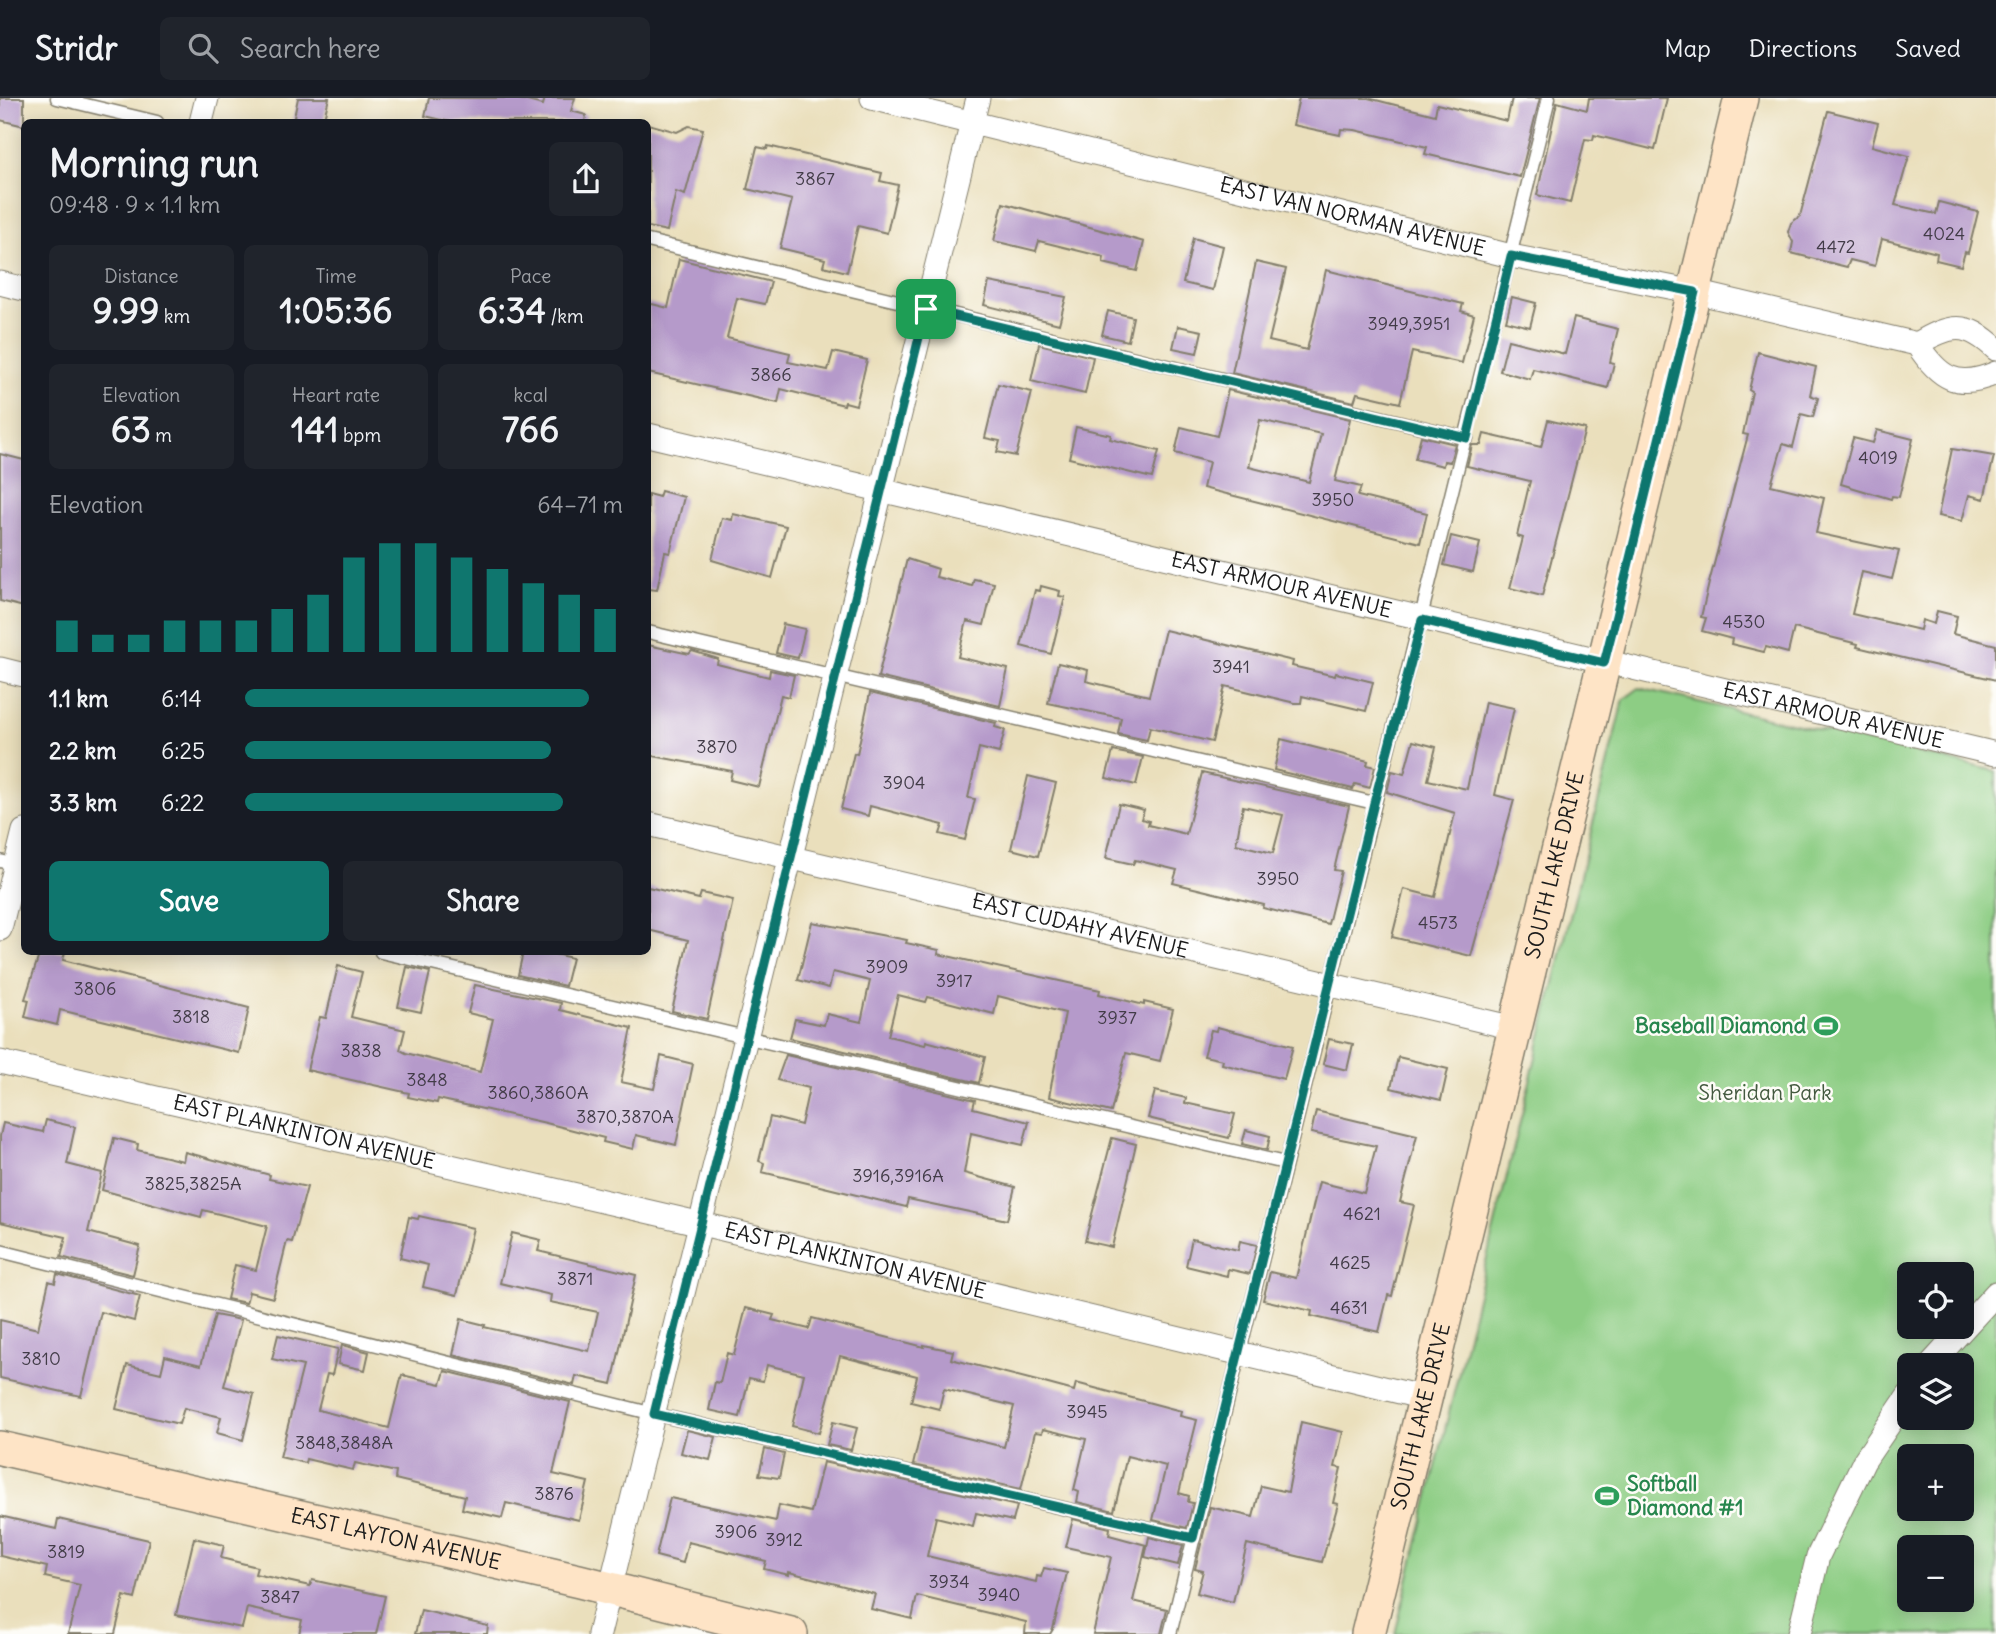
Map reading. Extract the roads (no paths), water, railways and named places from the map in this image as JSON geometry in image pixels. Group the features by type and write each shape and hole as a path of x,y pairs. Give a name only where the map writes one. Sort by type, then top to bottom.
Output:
{"main road":[{"name":"SOUTH LAKE DRIVE","path":"1368,1634 1741,98"},
{"name":"EAST LAYTON AVENUE","path":"0,1448 610,1588 791,1634"}],"street":[{"path":"202,119 207,98"},
{"name":"EAST VAN NORMAN AVENUE","path":"872,98 1511,256 1695,292 1917,344"},
{"path":"599,1634 978,98"},
{"path":"0,283 21,288"},
{"path":"1996,349 1968,329 1950,327 1917,344 1931,365 1949,379 1970,381 1996,373"},
{"name":"EAST ARMOUR AVENUE","path":"651,436 1996,754"},
{"path":"0,669 21,674"},
{"name":"EAST CUDAHY AVENUE","path":"651,825 1514,1028"},
{"path":"0,929 13,864 21,840"},
{"name":"EAST PLANKINTON AVENUE","path":"0,1062 702,1224 1425,1398"},
{"path":"1941,1353 1996,1293"},
{"path":"1799,1634 1818,1556 1864,1461 1897,1413"}],"lane":[{"path":"57,98 144,119"},
{"path":"1170,1634 1549,98"},
{"path":"651,242 1467,438"},
{"path":"651,633 1374,803"},
{"path":"394,955 1285,1163"},
{"path":"0,1251 654,1414 1193,1538"}],"place":[{"name":"Baseball Diamond","path":"1826,1026"},
{"name":"Softball Diamond #1","path":"1607,1496"}],"park label":[{"name":"Sheridan Park","path":"1765,1093"}]}
